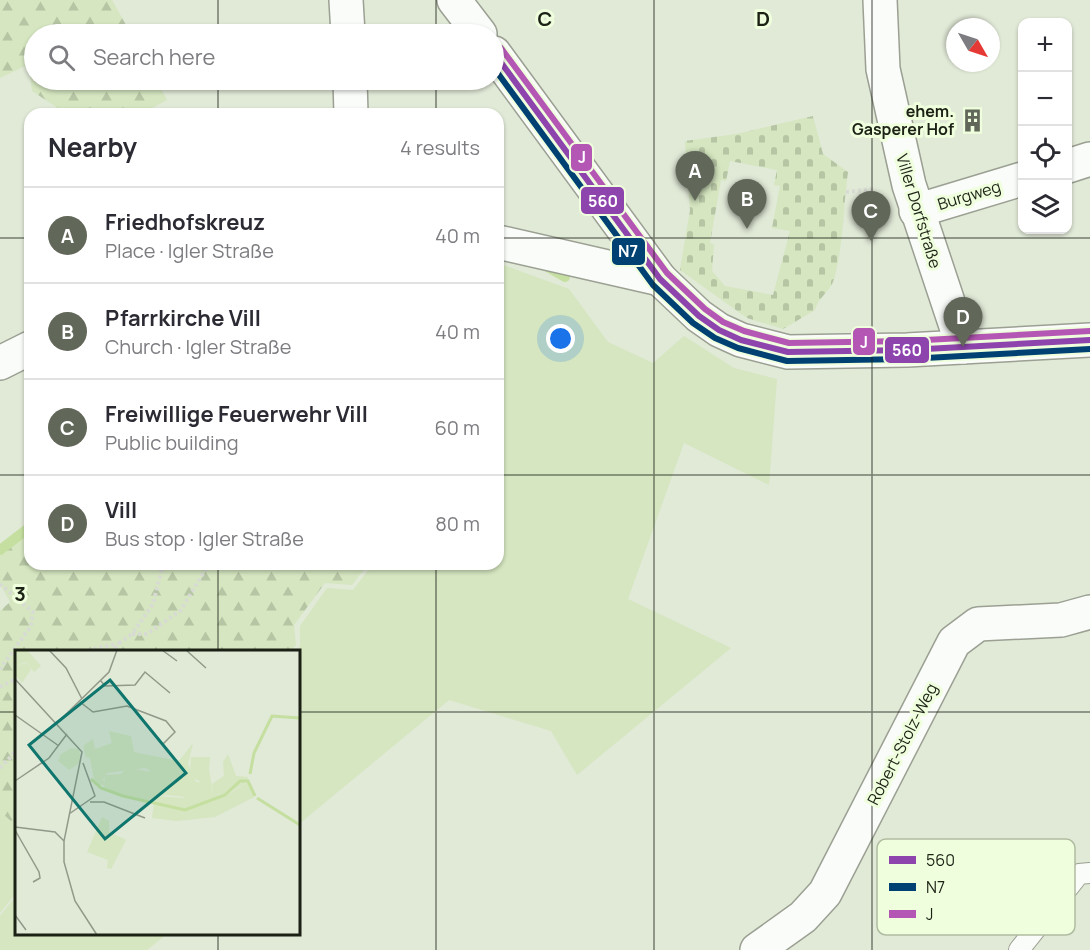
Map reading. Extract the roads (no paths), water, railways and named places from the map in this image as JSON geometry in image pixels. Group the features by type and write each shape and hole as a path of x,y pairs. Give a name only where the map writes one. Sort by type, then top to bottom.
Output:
{"street":[{"path":"346,0 347,24"},
{"path":"454,0 472,24"},
{"name":"Viller Dorfstraße","path":"880,0 883,69 916,211 963,347"},
{"path":"504,67 660,279 699,316 719,330 765,347 788,352 1090,346"},
{"path":"1072,165 1090,159"},
{"name":"Burgweg","path":"916,211 1020,180"},
{"path":"504,243 660,279"},
{"path":"0,363 24,351"},
{"name":"Robert-Stolz-Weg","path":"757,950 803,917 825,893 954,642 978,624 1060,620 1090,612"}],"lane":[{"path":"1075,878 1079,873 1090,873"},
{"path":"1019,950 1031,935"}],"waterway":[{"path":"546,266 565,277"},
{"path":"0,550 24,532"}],"place":[{"name":"ehem. Gasperer Hof","path":"972,120"},
{"name":"Friedhofskreuz","path":"695,201"},
{"name":"Pfarrkirche Vill","path":"747,229"},
{"name":"Freiwillige Feuerwehr Vill","path":"871,241"},
{"name":"Vill","path":"963,347"}]}
